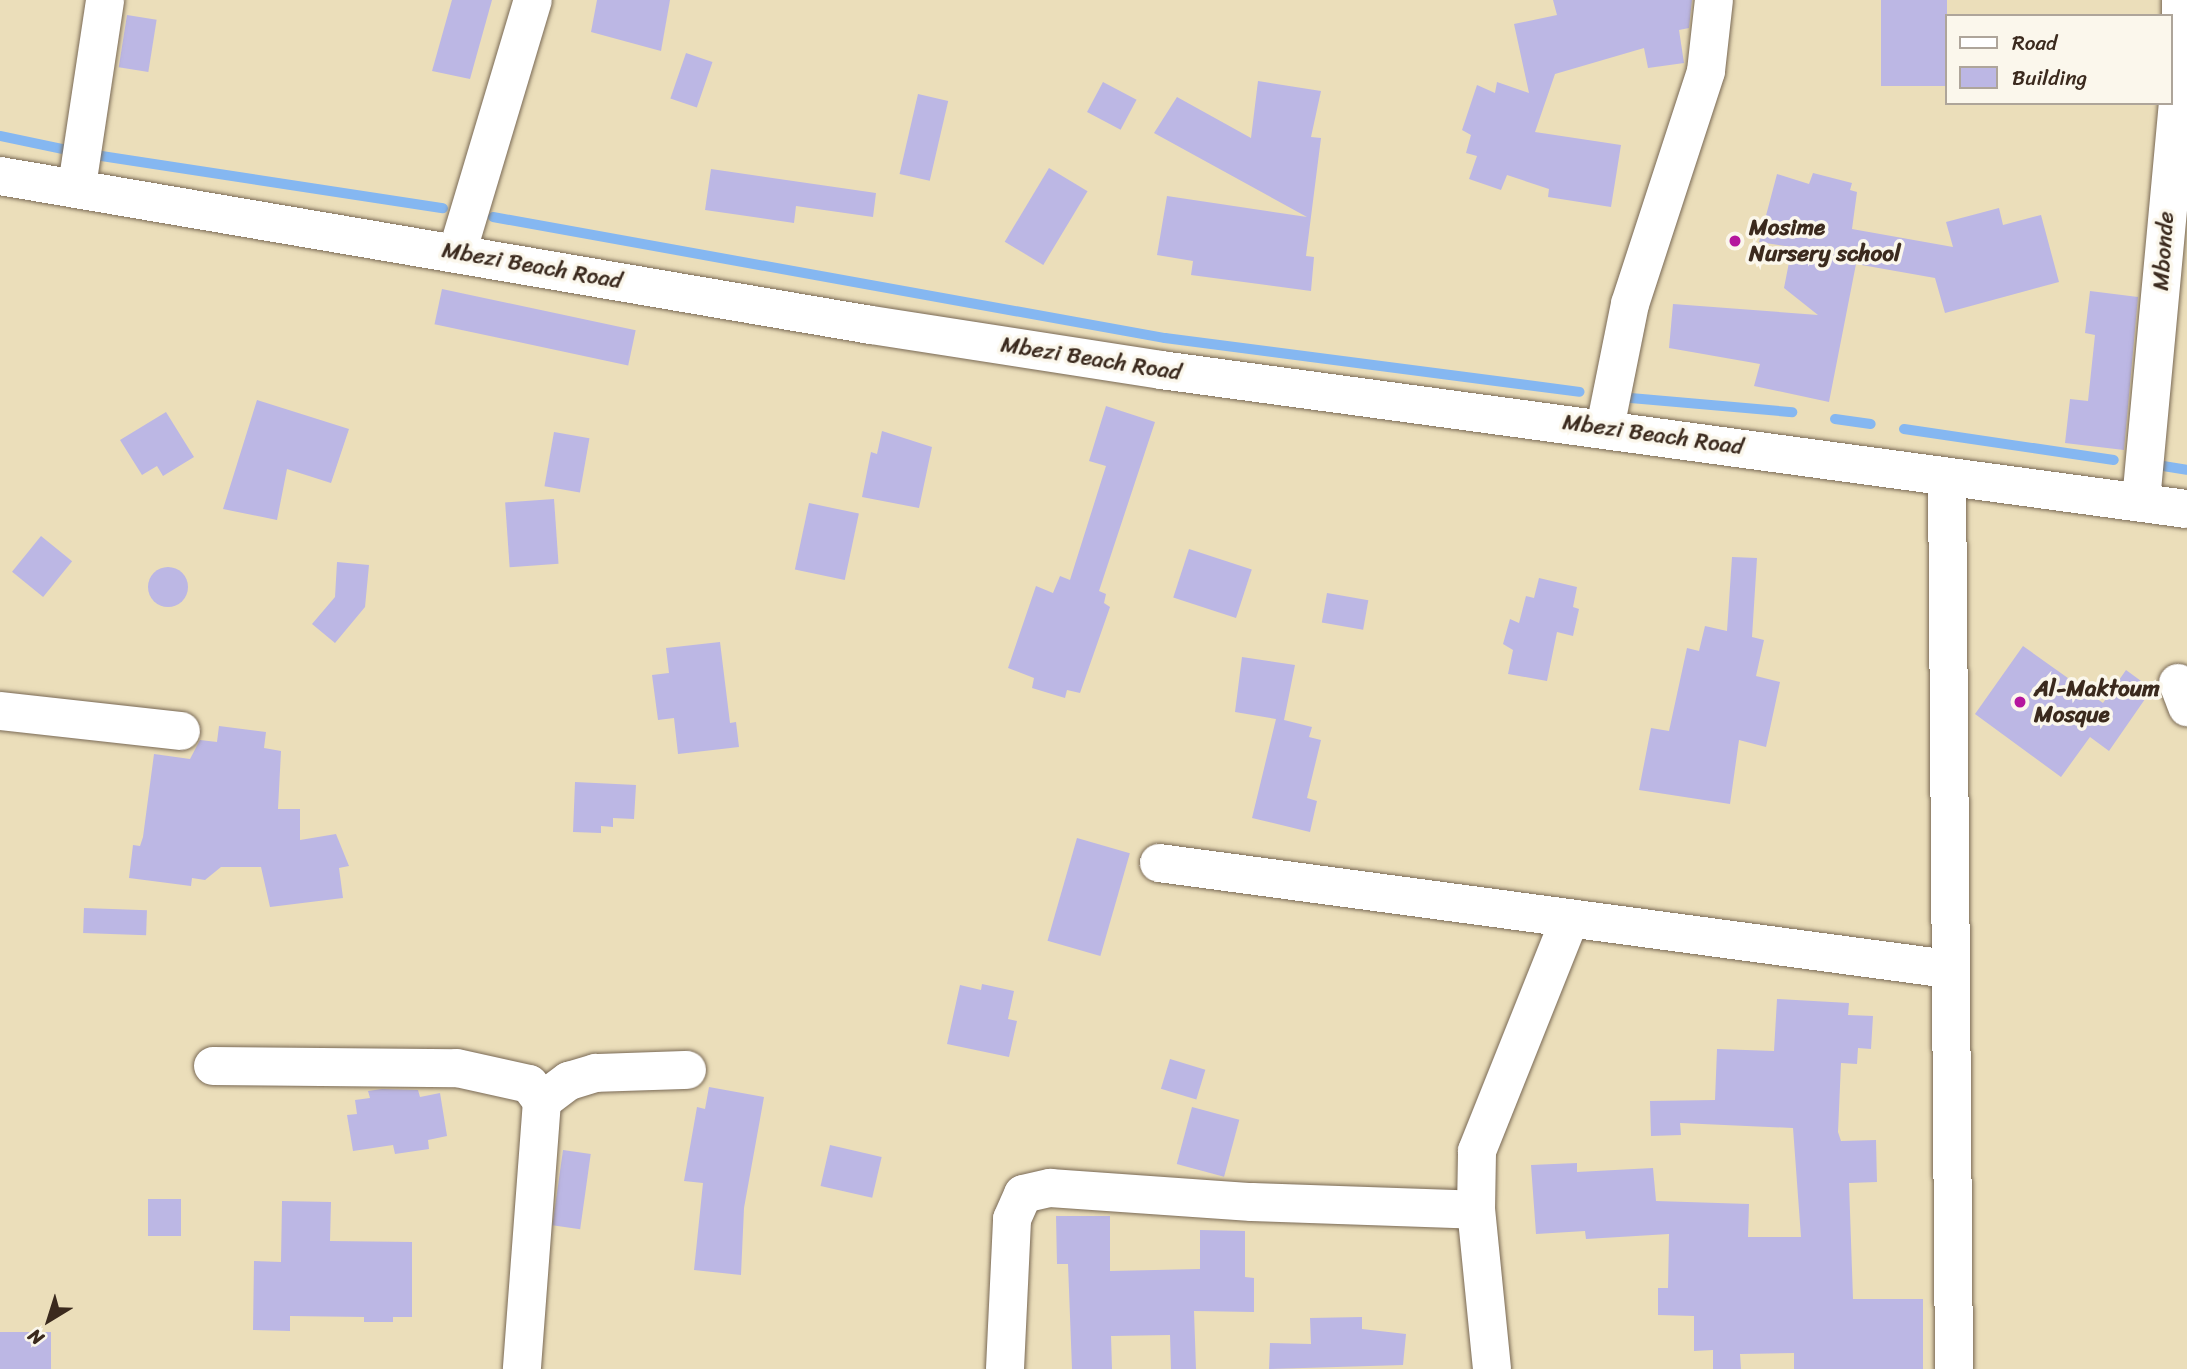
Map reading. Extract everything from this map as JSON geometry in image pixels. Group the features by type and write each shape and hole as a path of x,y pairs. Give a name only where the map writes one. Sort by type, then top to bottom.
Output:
{"street":[{"path":"77,186 104,0"},
{"path":"457,253 533,0"},
{"path":"1605,428 1630,304 1706,71 1714,0"},
{"name":"Mbonde","path":"2141,501 2181,66 2181,0"},
{"name":"Mbezi Beach Road","path":"0,176 77,186 457,253 1321,394 1605,428 2187,509"},
{"path":"1947,477 1948,969 1954,1369"},
{"path":"0,711 181,731"},
{"path":"1158,863 1344,886 1569,921 1948,969"},
{"path":"1492,1369 1476,1210 1481,1140 1569,921"},
{"path":"213,1066 457,1068 529,1084 542,1101 522,1369"},
{"path":"542,1101 569,1081 596,1073 687,1070"},
{"path":"1005,1369 1012,1219 1023,1194 1050,1188 1252,1202 1476,1210"}],"building":[{"path":"452,0 492,0 470,79 432,71"},
{"path":"597,0 670,0 661,51 591,32"},
{"path":"1553,0 1692,0 1689,28 1679,30 1684,63 1648,68 1644,48 1555,74 1535,132 1621,145 1611,207 1548,197 1549,189 1507,175 1501,190 1469,179 1477,156 1466,153 1471,135 1462,130 1477,85 1495,93 1497,82 1529,93 1514,24 1557,15"},
{"path":"1881,0 1947,0 1946,86 1881,86"},
{"path":"127,15 157,20 148,72 119,67"},
{"path":"686,53 712,62 697,108 670,98"},
{"path":"1258,81 1321,91 1311,137 1321,138 1306,256 1314,257 1311,291 1191,275 1193,261 1157,255 1167,196 1307,217 1154,133 1177,97 1251,138"},
{"path":"1103,82 1137,100 1121,130 1087,112"},
{"path":"918,94 948,101 930,181 900,174"},
{"path":"1049,168 1088,191 1043,265 1005,242"},
{"path":"711,169 876,193 873,217 796,206 794,223 705,210"},
{"path":"1813,173 1852,183 1850,190 1857,192 1852,229 1953,247 1946,222 1999,208 2003,225 2041,215 2059,282 1945,313 1935,278 1856,264 1829,402 1754,386 1760,364 1669,348 1673,304 1818,315 1784,288 1792,247 1759,242 1777,174 1809,184"},
{"path":"442,289 636,330 628,365 435,324"},
{"path":"2090,291 2138,297 2124,450 2065,443 2070,399 2088,401 2095,335 2085,333"},
{"path":"257,400 349,429 331,483 287,469 277,520 223,509"},
{"path":"1106,406 1155,422 1099,591 1106,594 1104,603 1110,607 1080,693 1067,690 1065,698 1032,688 1034,678 1008,668 1036,586 1053,593 1060,576 1070,580 1106,466 1089,461"},
{"path":"166,412 194,457 163,476 157,466 142,475 120,440"},
{"path":"882,431 932,447 919,508 862,497 871,452 877,454"},
{"path":"554,432 589,438 580,492 544,486"},
{"path":"554,499 559,564 510,567 505,502"},
{"path":"809,503 859,514 845,580 795,570"},
{"path":"41,536 72,561 43,597 12,572"},
{"path":"1189,549 1252,569 1236,618 1173,598"},
{"path":"1732,557 1757,558 1752,637 1764,640 1756,676 1780,682 1766,747 1739,740 1730,804 1639,790 1651,728 1669,731 1687,648 1699,651 1705,626 1727,631"},
{"path":"337,562 369,565 365,607 335,643 312,624 335,597"},
{"path":"168,567 176,568 182,573 187,579 187,595 182,601 176,606 168,607 160,606 154,601 149,595 148,587 149,579 154,573 160,568"},
{"path":"1539,578 1577,587 1573,607 1579,609 1573,636 1557,632 1547,681 1508,674 1513,650 1503,644 1510,619 1519,623 1526,596 1534,598"},
{"path":"1327,593 1368,600 1363,630 1322,623"},
{"path":"720,642 730,723 736,722 739,747 678,754 674,718 658,720 652,675 669,673 666,648"},
{"path":"2023,646 2103,703 2126,670 2152,689 2109,751 2090,737 2061,777 1975,714"},
{"path":"1242,657 1295,665 1284,720 1312,727 1309,737 1321,740 1307,798 1317,801 1310,832 1252,818 1276,719 1235,712"},
{"path":"219,726 266,732 264,748 281,751 278,809 300,809 300,840 336,834 349,866 339,868 343,898 270,907 261,867 221,867 205,880 192,878 191,886 129,878 133,845 140,846 143,837 154,754 190,759 200,740 217,742"},
{"path":"575,782 636,785 634,819 613,818 613,827 601,826 601,833 573,832"},
{"path":"1077,838 1130,853 1100,956 1048,941"},
{"path":"84,908 147,910 146,935 83,933"},
{"path":"982,984 1014,991 1008,1019 1017,1021 1009,1057 947,1044 960,985 981,990"},
{"path":"1777,999 1849,1003 1848,1015 1873,1016 1871,1049 1858,1048 1857,1064 1841,1063 1838,1132 1841,1141 1876,1140 1877,1182 1849,1183 1853,1299 1923,1299 1923,1369 1794,1369 1794,1353 1740,1354 1741,1369 1713,1369 1713,1350 1694,1351 1694,1316 1658,1315 1658,1288 1668,1288 1669,1234 1586,1239 1585,1231 1536,1234 1531,1165 1577,1163 1577,1172 1653,1168 1656,1201 1749,1204 1748,1237 1801,1237 1793,1128 1680,1123 1681,1135 1651,1136 1650,1101 1715,1100 1717,1049 1774,1051"},
{"path":"1170,1059 1205,1070 1196,1099 1161,1089"},
{"path":"709,1087 764,1097 744,1208 741,1275 694,1270 703,1183 684,1181 697,1107 705,1109"},
{"path":"418,1090 420,1097 440,1093 447,1136 428,1140 429,1149 395,1154 393,1145 353,1151 347,1115 357,1114 355,1100 370,1098 368,1091"},
{"path":"1192,1107 1239,1120 1224,1177 1177,1164"},
{"path":"830,1145 882,1157 872,1198 821,1186"},
{"path":"563,1150 591,1154 580,1229 552,1225"},
{"path":"148,1199 181,1199 181,1236 148,1236"},
{"path":"282,1201 331,1202 330,1241 412,1242 412,1317 393,1317 393,1322 364,1322 364,1317 290,1316 290,1331 253,1330 254,1261 281,1262"},
{"path":"1056,1216 1110,1216 1110,1271 1200,1269 1200,1230 1245,1231 1245,1277 1254,1278 1254,1312 1194,1311 1196,1369 1171,1369 1170,1335 1111,1336 1112,1369 1072,1369 1068,1264 1057,1264"},
{"path":"1362,1317 1362,1329 1406,1334 1403,1365 1269,1369 1270,1343 1311,1344 1310,1318"},
{"path":"0,1332 51,1332 51,1369 0,1369"}],"waterway":[{"path":"0,136 67,150"},
{"path":"95,155 443,208"},
{"path":"493,217 1165,338 1579,392"},
{"path":"1619,397 1792,412"},
{"path":"1835,419 1871,424"},
{"path":"1904,429 2114,460"},
{"path":"2157,465 2187,470"}],"place":[{"name":"Mosime Nursery school","path":"1735,241"},
{"name":"Al-Maktoum Mosque","path":"2020,702"}]}
